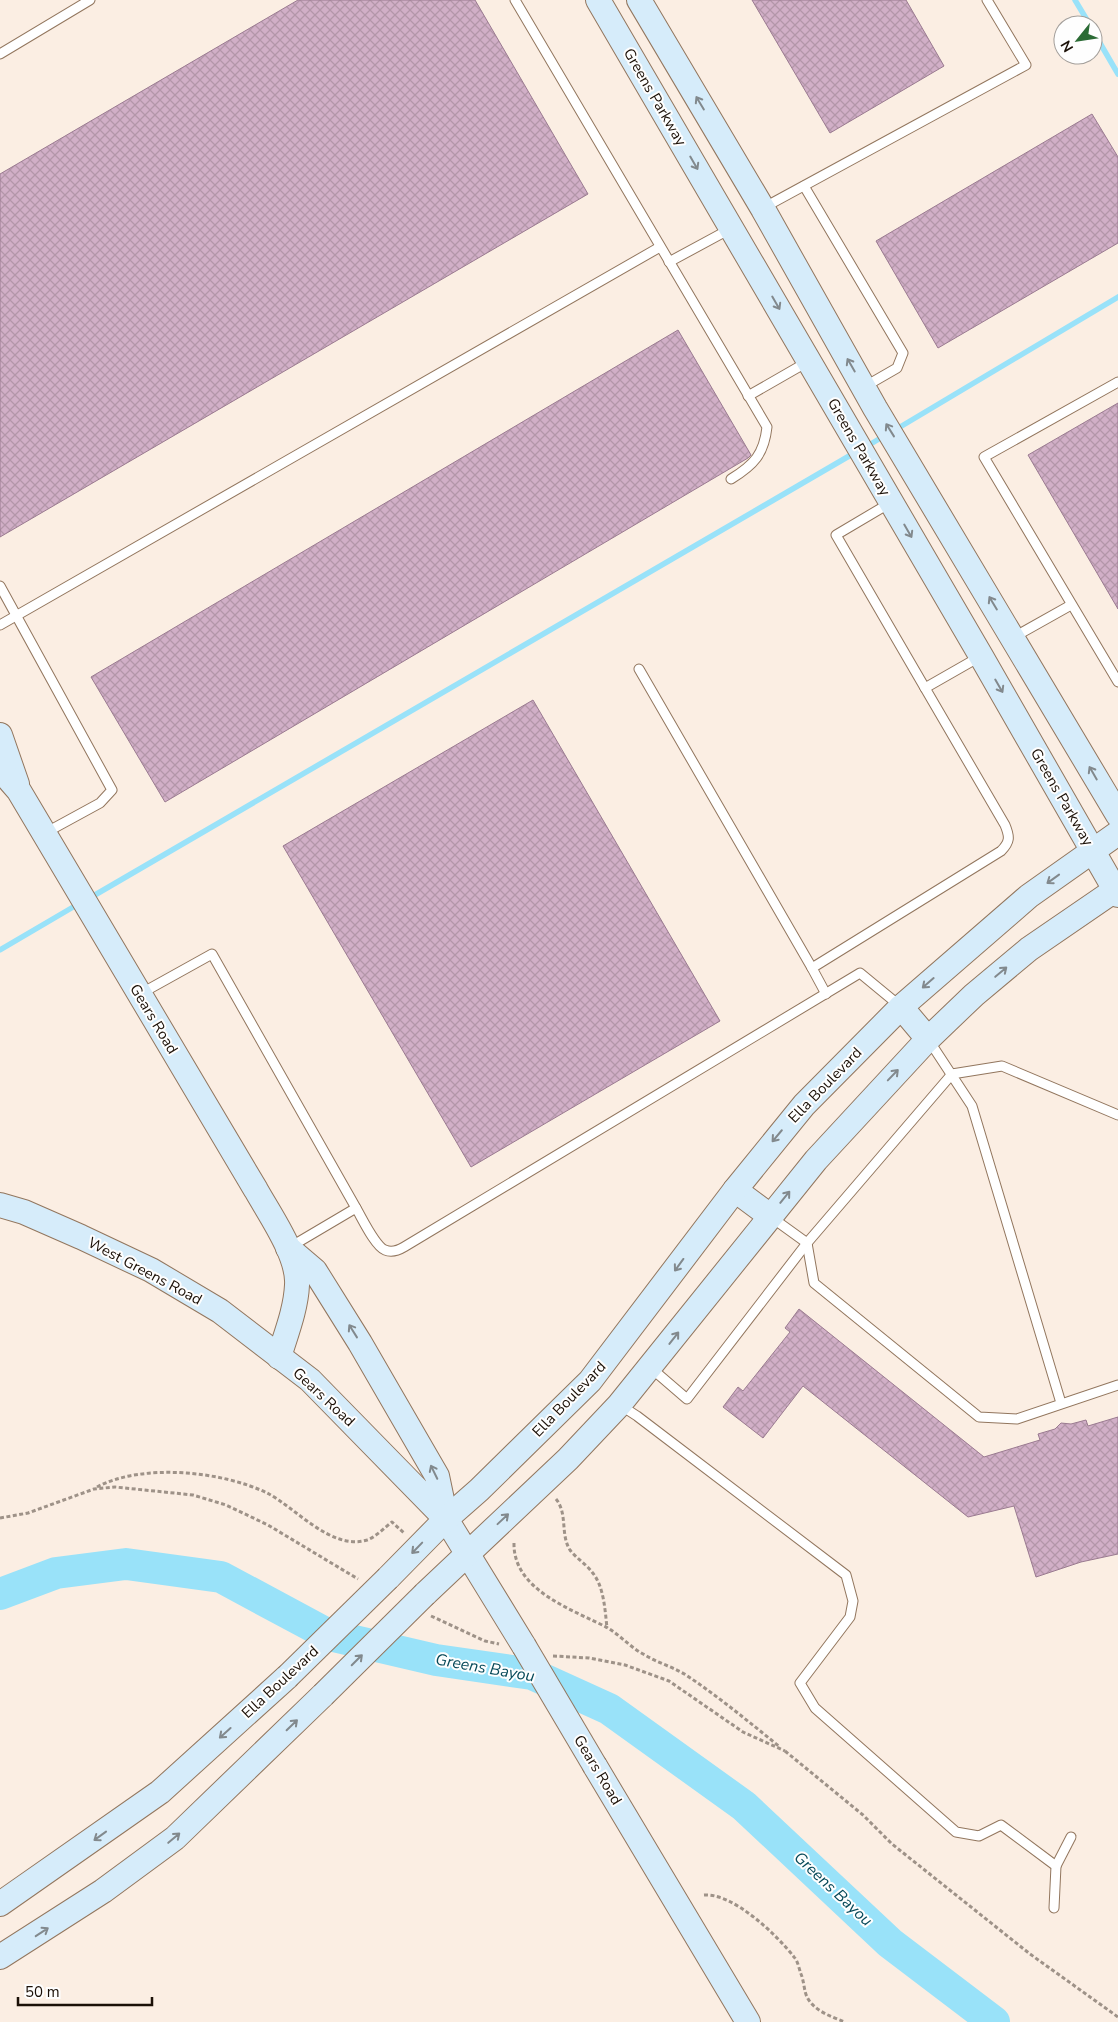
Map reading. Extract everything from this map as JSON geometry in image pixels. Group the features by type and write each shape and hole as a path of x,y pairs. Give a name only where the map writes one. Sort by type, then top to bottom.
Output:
{"main road":[{"name":"Greens Parkway","path":"598,0 1117,891"},
{"path":"639,0 762,208 870,398 1118,815"},
{"path":"732,228 762,208"},
{"path":"981,656 1014,638"},
{"name":"Gears Road","path":"0,735 20,791 256,1190 288,1248 295,1267 298,1285 291,1317 279,1356 310,1380 446,1519 505,1614 748,2022"},
{"name":"Gears Road","path":"0,768 20,791"},
{"name":"Ella Boulevard","path":"0,1904 160,1792 287,1677 446,1519 590,1381 735,1190 804,1105 901,1007 1029,896 1118,833"},
{"path":"0,1957 104,1891 175,1838 467,1553 568,1459 619,1405 651,1368 822,1153 928,1039 974,995 1029,950 1117,891"},
{"path":"901,1007 928,1039"},
{"path":"735,1190 770,1216"},
{"name":"West Greens Road","path":"0,1205 24,1212 151,1270 220,1311 279,1356"},
{"name":"Gears Road","path":"288,1248 315,1271 360,1344 436,1476 446,1519"},
{"path":"590,1381 619,1405"}],"lane":[{"path":"0,54 90,0"},
{"path":"515,0 767,427 765,445 749,468 731,479"},
{"path":"762,208 1026,65 987,0"},
{"path":"804,186 903,354 897,368 870,398"},
{"path":"670,262 732,228"},
{"path":"0,625 660,247"},
{"path":"748,396 809,360"},
{"path":"1118,382 984,457 1118,682"},
{"path":"812,968 1001,852 1008,843 1010,835 836,534 892,502"},
{"path":"0,586 112,790 100,803 44,833"},
{"path":"1014,638 1071,605"},
{"path":"925,688 981,656"},
{"path":"639,669 826,994"},
{"path":"139,994 212,954 378,1244 385,1250 395,1251 860,973 901,1007"},
{"path":"928,1039 972,1106 1062,1403"},
{"path":"651,1368 687,1399 806,1243 952,1074 1002,1066 1118,1114"},
{"path":"288,1248 356,1208"},
{"path":"770,1216 806,1243 814,1283 978,1417 1017,1419 1118,1385"},
{"path":"619,1405 637,1416 846,1575 853,1601 850,1617 800,1683 815,1708 956,1832 979,1836 1001,1825 1056,1866"},
{"path":"1054,1908 1056,1866 1071,1837"}],"path":[{"path":"94,1489 142,1472 195,1474 244,1483 269,1494 322,1533 338,1538 367,1540 392,1522 405,1534"},
{"path":"555,1499 562,1507 565,1534 570,1550 594,1574 603,1596 607,1628"},
{"path":"514,1543 513,1552 528,1580 569,1610 607,1628 643,1655 684,1674 722,1700 863,1815 900,1850 1030,1954 1118,2017"},
{"path":"704,1895 714,1894 726,1900 749,1914 769,1932 796,1958 807,1997 817,2009 845,2022"}],"building":[{"path":"298,0 475,0 588,194 0,537 0,174"},
{"path":"752,0 906,0 944,66 830,133"},
{"path":"1092,114 1118,157 1118,243 938,348 876,241"},
{"path":"678,330 751,455 748,458 165,802 91,677"},
{"path":"1118,403 1118,609 1028,455"},
{"path":"533,700 720,1021 471,1167 283,846"},
{"path":"799,1309 984,1457 1040,1440 1038,1434 1055,1429 1061,1423 1071,1424 1086,1420 1088,1426 1118,1417 1118,1554 1081,1562 1036,1577 1014,1506 968,1517 803,1386 763,1438 723,1407 738,1387 743,1391 790,1332 785,1328"}],"waterway":[{"path":"1075,0 1084,15"},
{"path":"1103,48 1118,74"},
{"path":"895,430 1118,297"},
{"path":"864,448 884,436"},
{"path":"88,899 856,452"},
{"path":"0,950 80,903"},
{"name":"Greens Bayou","path":"0,1594 56,1573 126,1564 221,1577 329,1635 436,1660 532,1674 609,1709 744,1806 890,1943 994,2022"}]}
